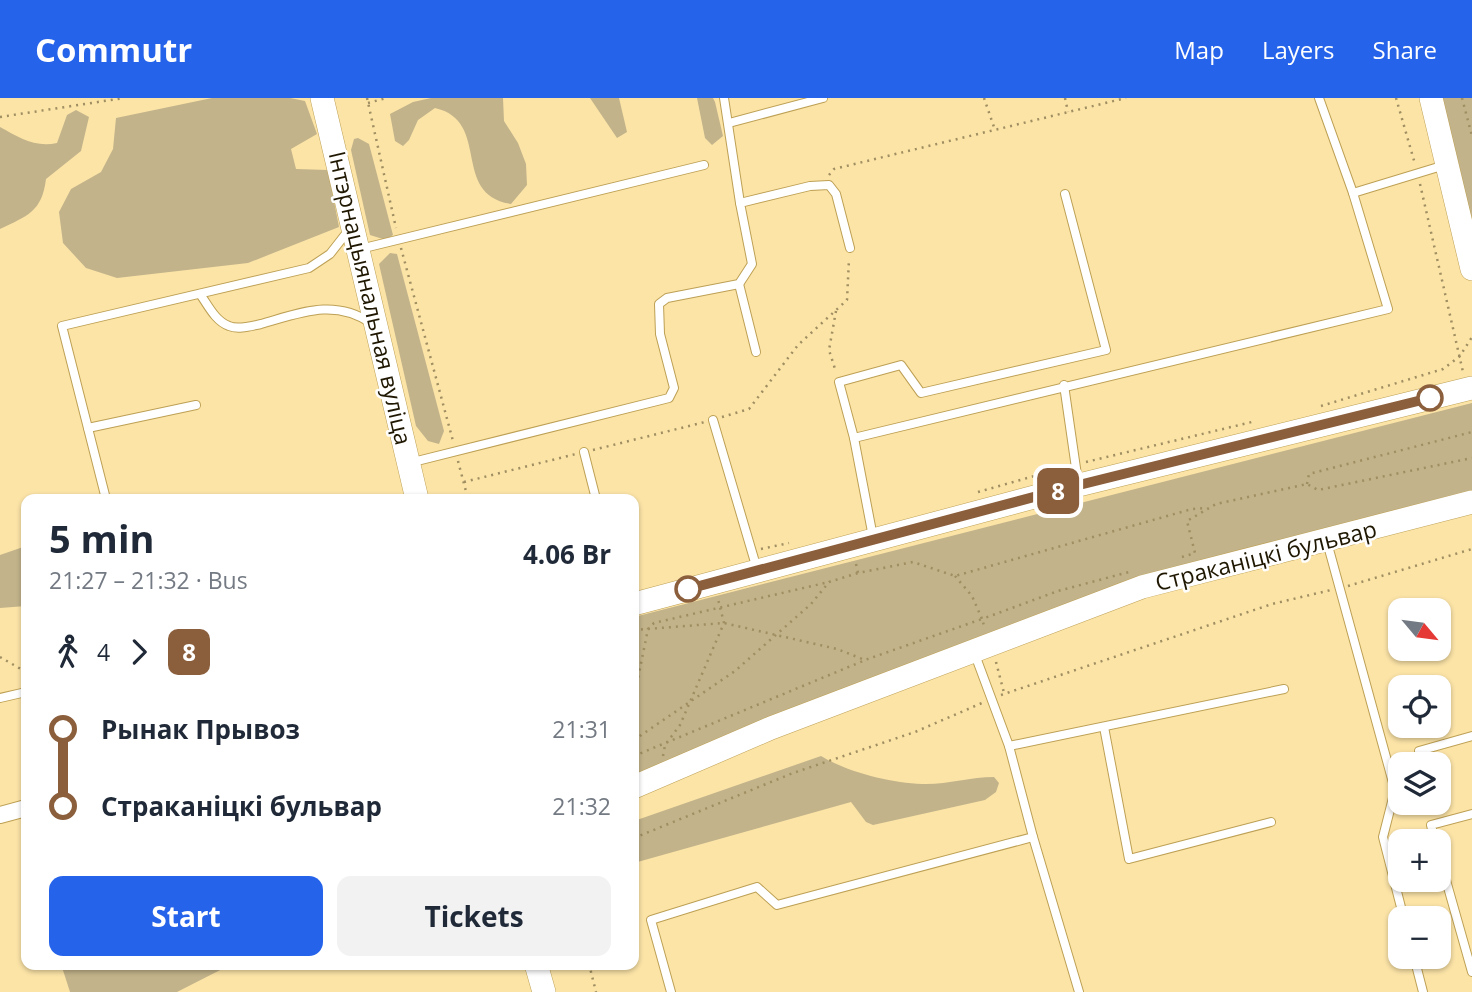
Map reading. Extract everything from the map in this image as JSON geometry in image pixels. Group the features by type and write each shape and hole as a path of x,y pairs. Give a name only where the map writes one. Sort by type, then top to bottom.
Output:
{"street":[{"name":"Інтэрнацыянальная вуліца","path":"322,98 417,494"},
{"path":"1431,98 1472,269"},
{"path":"639,603 717,595 758,572 1079,485 1472,388"},
{"name":"Страканіцкі бульвар","path":"639,785 771,728 1142,587 1327,542 1472,502"},
{"path":"0,815 21,809"},
{"path":"538,970 544,992"}],"lane":[{"path":"409,463 669,398 674,388 660,334 659,304 667,298 739,284 752,264 724,98"},
{"path":"729,123 823,98"},
{"path":"853,438 1388,309 1353,193 1319,98"},
{"path":"360,249 704,165"},
{"path":"1353,193 1447,165"},
{"path":"740,203 820,184 829,185 836,194 850,248"},
{"path":"874,542 839,382 901,365 921,393 1106,350 1065,194"},
{"path":"105,494 62,326 309,268 330,254 354,223"},
{"path":"739,284 757,352"},
{"path":"200,294 218,318 230,327 249,327 321,307 361,316 379,328"},
{"path":"1064,385 1079,485"},
{"path":"88,429 196,405"},
{"path":"713,420 758,572"},
{"path":"584,452 595,494"},
{"path":"1327,542 1395,790 1383,837 1401,906"},
{"path":"974,652 1009,746 1079,992"},
{"path":"1009,746 1284,689"},
{"path":"0,698 21,693"},
{"path":"1104,727 1129,859 1271,822"},
{"path":"1419,751 1472,736"},
{"path":"1432,829 1431,825 1472,814"},
{"path":"671,992 651,920 757,887 777,905 1033,837"},
{"path":"1451,891 1469,945 1472,972"},
{"path":"1417,969 1423,992"}],"path":[{"path":"0,117 124,98"},
{"path":"367,98 399,240 467,494"},
{"path":"368,103 386,98"},
{"path":"984,98 995,130"},
{"path":"1065,98 1069,112"},
{"path":"820,184 834,169 1126,98"},
{"path":"1396,98 1417,173 1460,356"},
{"path":"1462,98 1472,136"},
{"path":"713,420 749,409 798,345 847,300 850,248"},
{"path":"836,310 829,350 839,382"},
{"path":"1310,409 1443,369 1460,356 1472,337"},
{"path":"1307,484 1310,474 1472,432"},
{"path":"954,576 1192,509 1209,508 1307,484 1318,490 1472,458"},
{"path":"1170,560 1195,553 1187,520 1209,508"},
{"path":"851,547 858,573"},
{"path":"639,836 793,773 962,714 992,698 1272,604 1338,589 1472,549"},
{"path":"639,673 648,629 654,623 717,595 829,582 913,562 954,576 972,596 982,620 1058,592 1133,570"},
{"path":"639,737 735,671 811,604 829,582"},
{"path":"680,726 724,623 717,595"},
{"path":"639,630 724,623 837,649"},
{"path":"0,657 21,669"},
{"path":"639,754 865,660"},
{"path":"590,970 596,992"}],"shaded area":[{"path":"212,98 290,98 305,101 317,134 291,149 296,169 328,170 339,227 248,263 117,278 86,268 63,243 59,212 71,189 101,172 113,149 116,118"},
{"path":"431,98 503,98 504,121 518,143 526,164 527,185 511,204 493,198 481,187 468,141 462,127 452,115 435,108 418,120 409,140 403,146 395,141 390,114 413,102"},
{"path":"590,98 619,98 627,132 617,138"},
{"path":"697,98 713,98 715,102 723,136 712,145 705,138"},
{"path":"1442,98 1472,98 1472,221"},
{"path":"76,110 89,117 81,151 46,179 41,199 32,212 0,229 0,127 34,143 57,143 67,115"},
{"path":"358,138 369,144 393,235 386,240 370,235 351,150 354,139"},
{"path":"390,253 397,254 444,431 439,444 428,441 416,426 379,264"},
{"path":"1472,403 1472,490 1099,595 639,777 639,616"},
{"path":"21,548 21,606 0,608 0,555"},
{"path":"821,756 856,772 910,783 931,784 994,777 999,783 996,792 985,800 873,825 866,822 851,802 639,862 639,819"},
{"path":"63,970 220,970 177,992 70,992"}],"bus line":[{"name":"8","path":"688,589 874,542 1079,485 1430,398"}]}
